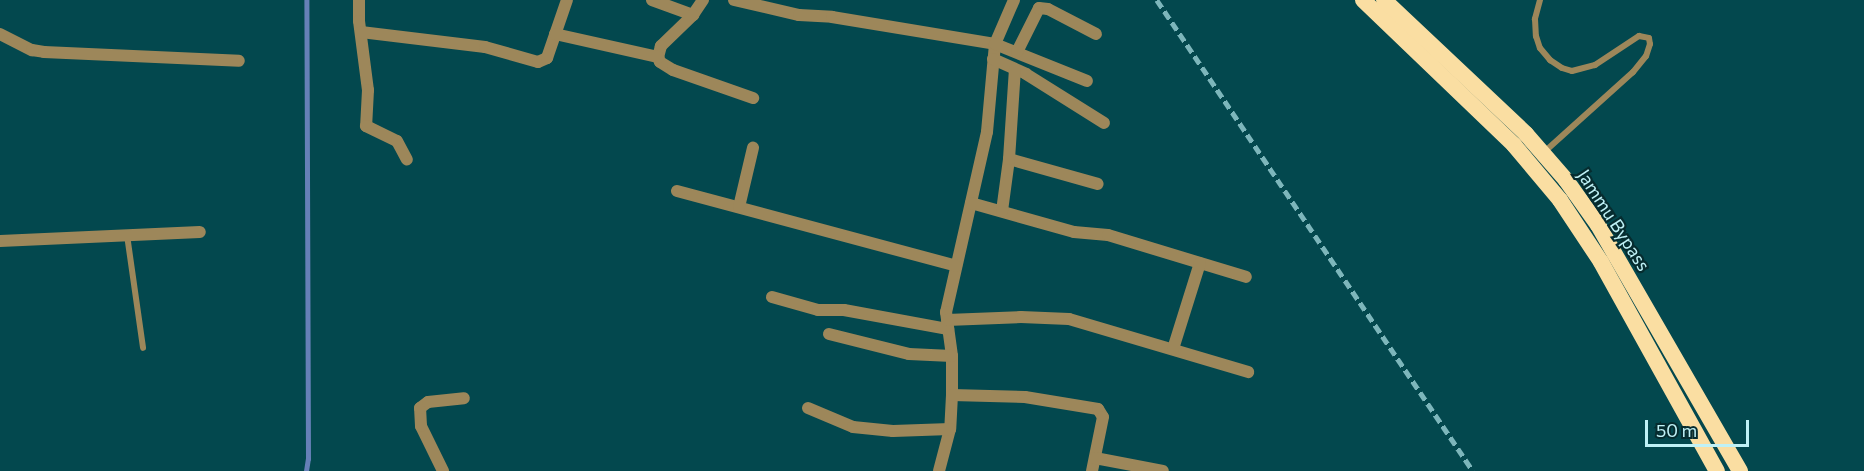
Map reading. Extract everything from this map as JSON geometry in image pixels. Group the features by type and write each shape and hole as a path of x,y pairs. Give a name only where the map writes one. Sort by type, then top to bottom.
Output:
{"highway":[{"name":"Jammu Bypass","path":"1363,0 1537,158 1598,225 1740,471"},
{"name":"Jammu Bypass","path":"1384,0 1526,134 1537,158 1581,229 1717,471"}],"street":[{"path":"359,0 368,90 366,126 397,141 407,160"},
{"path":"361,32 485,47 538,62 547,58 567,0"},
{"path":"652,0 693,15"},
{"path":"658,57 661,46 693,15 703,0"},
{"path":"734,0 799,15 832,17 1007,48 1087,81"},
{"path":"999,210 1009,159 1006,64 1014,0"},
{"path":"1007,48 1039,8 1048,9 1096,34"},
{"path":"0,34 32,50 44,52 239,61"},
{"path":"555,34 658,57 664,66 673,70 753,98"},
{"path":"1006,64 1104,123"},
{"path":"939,471 957,395 952,356 956,266 977,205 987,132 1006,64"},
{"path":"739,207 753,148"},
{"path":"1009,159 1098,184"},
{"path":"677,190 956,266"},
{"path":"977,205 1074,232 1108,235 1246,276"},
{"path":"0,241 200,232"},
{"path":"1173,349 1200,263"},
{"path":"772,297 818,310 844,310 953,323 1022,317 1069,319 1248,372"},
{"path":"829,334 909,354 952,356"},
{"path":"957,395 1025,397 1098,409 1103,417 1094,465 1163,471"},
{"path":"443,471 421,426 420,408 428,402 464,398"},
{"path":"808,408 853,427 892,431 950,429"}],"lane":[{"path":"1537,158 1637,67 1646,56 1650,44 1649,38 1639,36 1595,65 1572,71 1562,68 1545,54 1536,36 1535,19 1540,0"},
{"path":"127,235 143,348"}],"waterway":[{"path":"306,0 308,459 306,471"}],"railway":[{"path":"1157,0 1473,471"}]}
